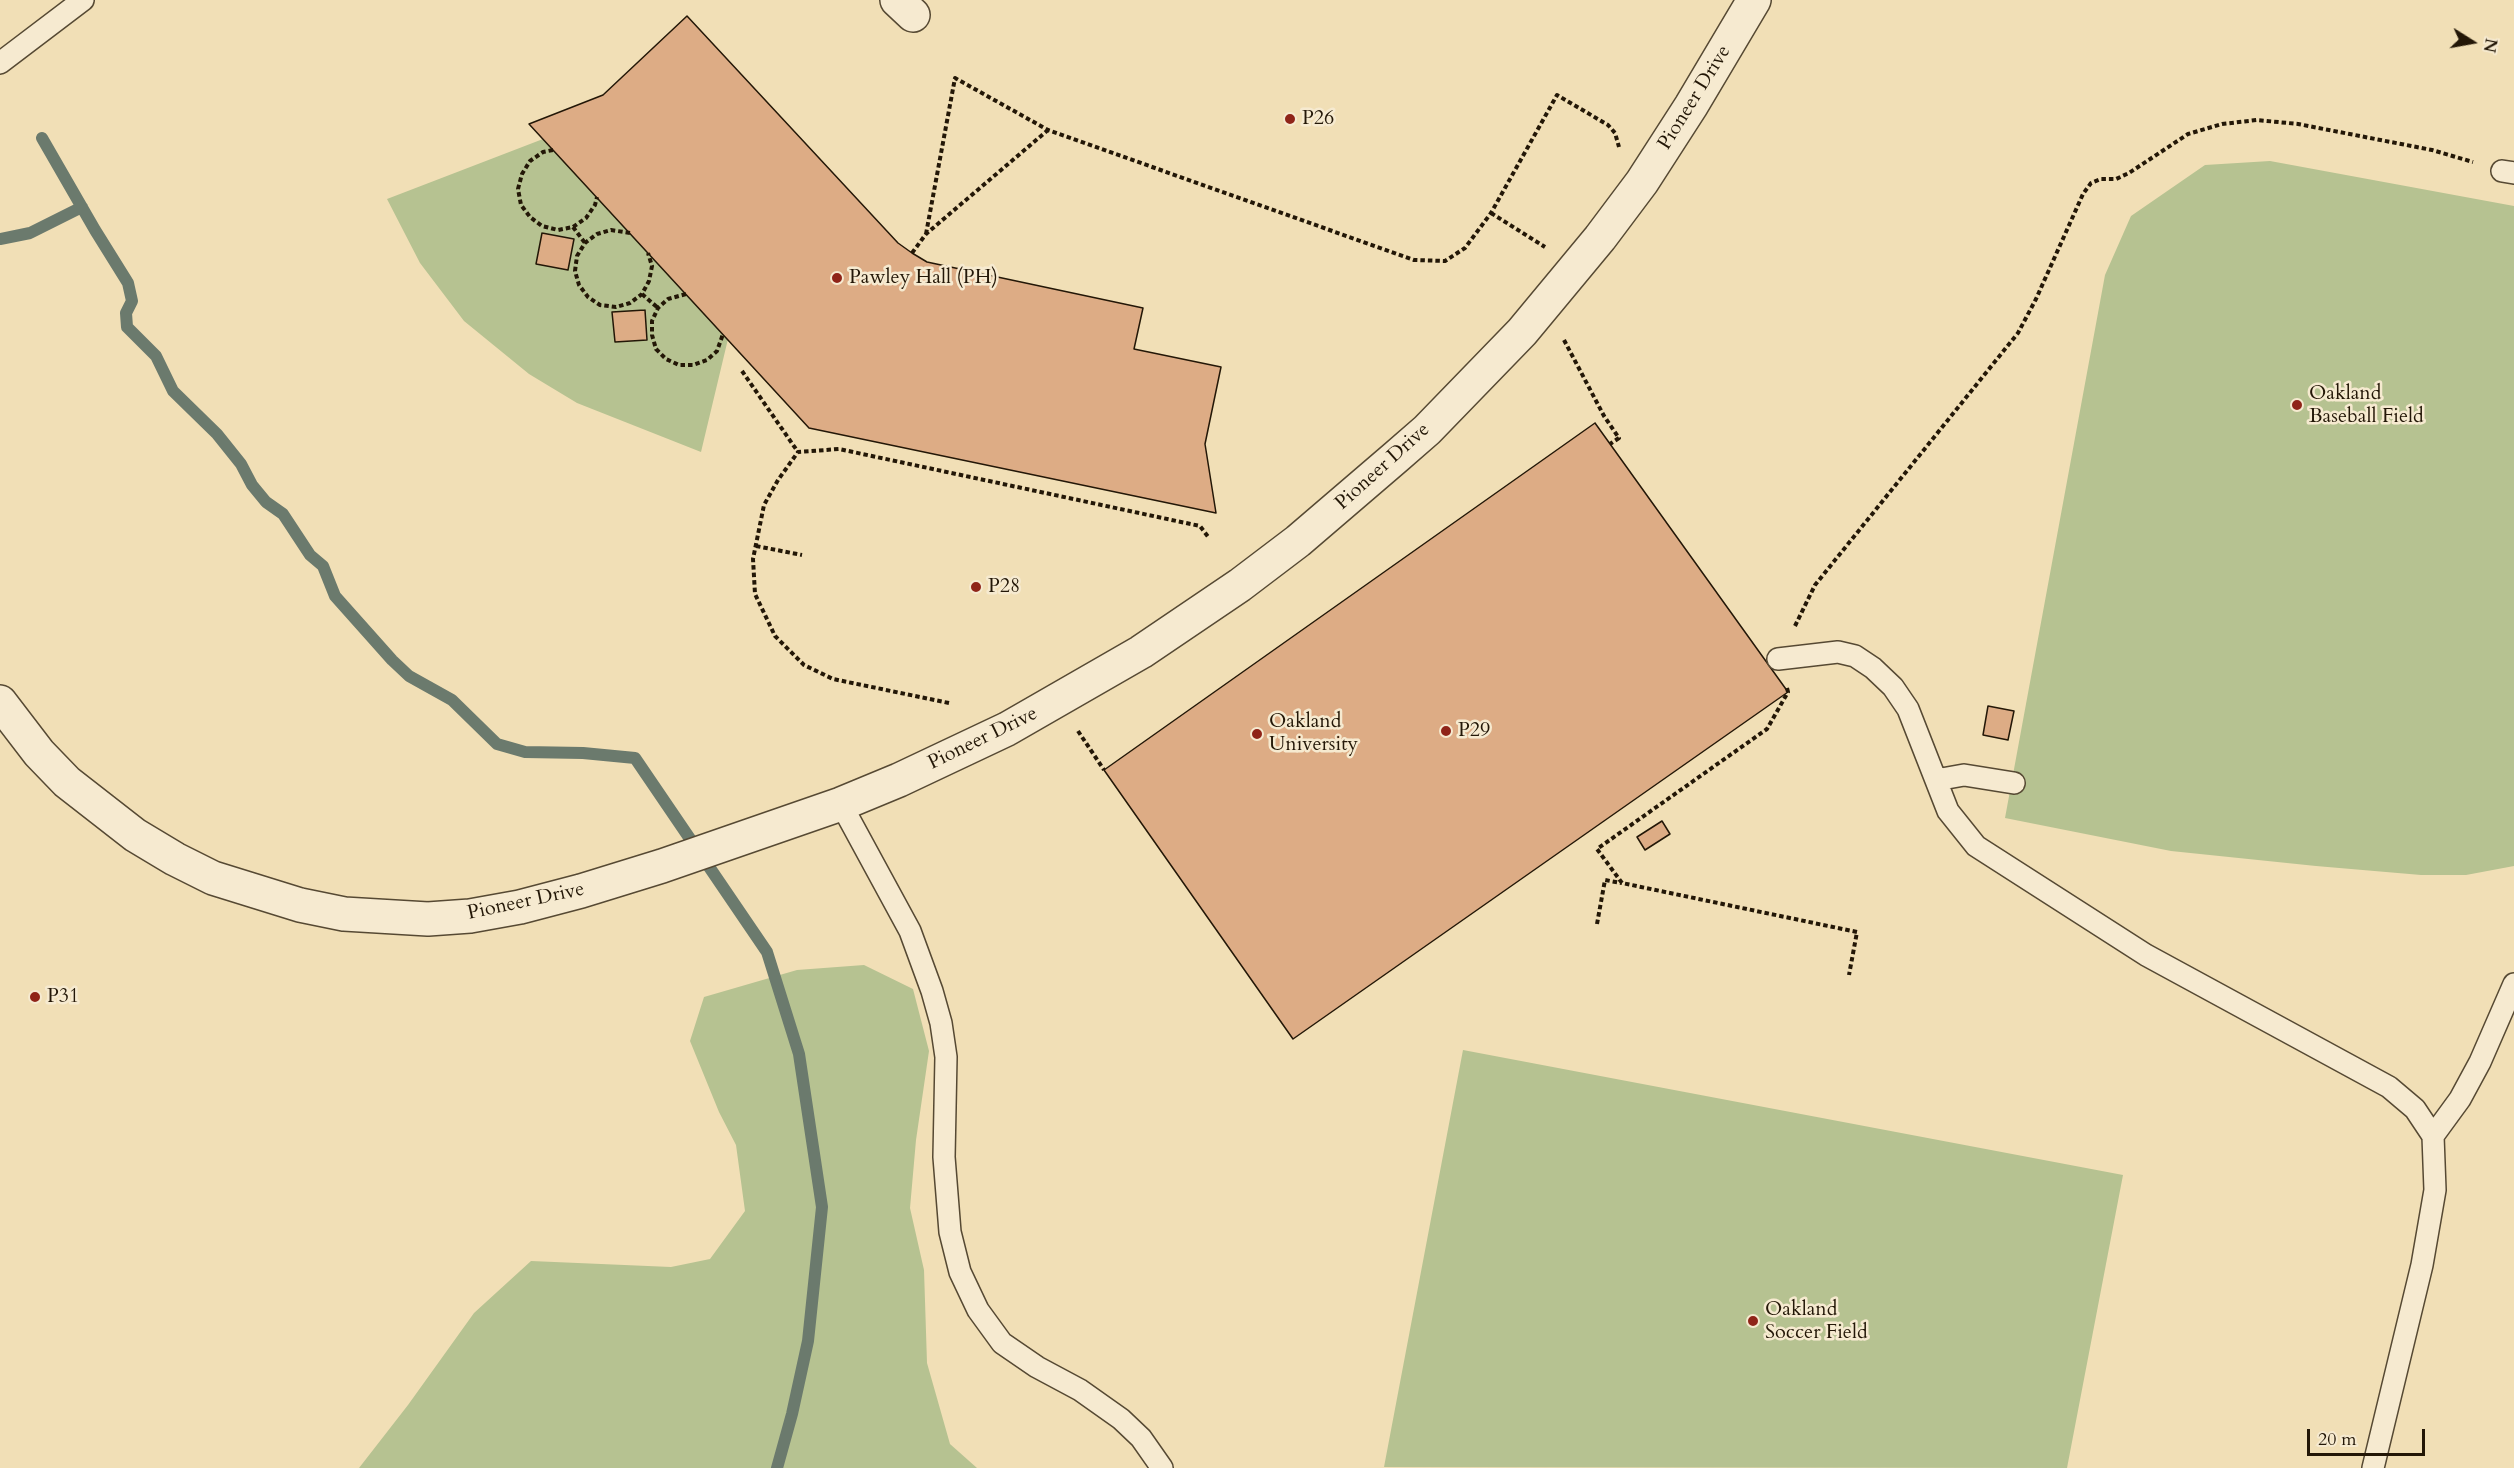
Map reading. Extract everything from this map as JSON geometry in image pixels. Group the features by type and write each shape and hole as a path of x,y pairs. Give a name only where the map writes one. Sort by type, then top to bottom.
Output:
{"street":[{"name":"Pioneer Drive","path":"0,702 39,753 67,782 135,835 213,878 300,905 344,914 428,919 470,916 520,907 662,866 841,804 899,780 1008,729 1141,652 1248,579 1298,541 1396,457 1434,422 1522,332 1600,238 1642,182 1691,106 1754,0"}],"lane":[{"path":"0,63 82,0"},
{"path":"1778,659 1838,652 1855,656 1873,668 1893,687 1908,709 1948,812 1976,846 2145,955 2389,1087 2415,1109 2433,1136 2435,1190 2422,1265 2373,1468"},
{"path":"1936,780 1964,775 2014,783"},
{"path":"841,804 910,931 941,1023 946,1057 944,1157 950,1232 960,1272 978,1310 1002,1343 1037,1367 1080,1390 1121,1419 1141,1438 1162,1468"},
{"path":"2433,1136 2460,1099 2480,1062 2514,984"}],"path":[{"path":"926,234 955,78 1048,130 1414,260 1445,261 1465,248 1491,213 1557,95 1608,125 1619,143 1618,155"},
{"path":"1622,883 1597,849 1767,729 1788,692 1778,659 1815,585 2018,333 2036,299 2083,194 2091,183 2101,179 2116,179 2129,173 2188,134 2222,124 2257,120 2298,124 2432,150 2508,172"},
{"path":"912,253 926,234 1048,130"},
{"path":"553,150 543,152 530,161 522,174 518,189 521,205 530,217 542,226 558,230 573,227 586,218 595,205 597,197"},
{"path":"1491,213 1553,252"},
{"path":"573,227 585,243"},
{"path":"630,233 611,230 597,234 585,243 577,256 575,271 579,285 588,297 600,305 615,307 630,303 642,294 649,281 652,266 648,253"},
{"path":"642,294 658,308"},
{"path":"686,294 668,299 658,308 652,321 652,335 657,349 666,359 679,365 693,365 707,360 717,351 723,334"},
{"path":"1561,334 1604,416 1619,438 1610,444"},
{"path":"742,371 798,452"},
{"path":"798,452 839,449 851,451 1200,526 1209,538"},
{"path":"798,452 764,505 753,559 755,594 775,636 804,664 833,679 949,703"},
{"path":"756,546 802,555"},
{"path":"1076,728 1104,770"},
{"path":"1597,924 1605,880 1622,883 1857,932 1849,975"}],"green space":[{"path":"543,139 728,339 701,452 577,403 529,374 464,321 420,263 387,199"},
{"name":"Oakland Baseball Field","path":"2270,161 2514,206 2514,866 2466,875 2421,875 2316,866 2171,851 2005,818 2105,275 2131,216 2205,165"},
{"path":"864,965 913,989 929,1051 916,1140 910,1208 924,1270 927,1363 950,1444 977,1468 359,1468 408,1405 474,1313 531,1261 671,1267 710,1259 745,1211 736,1145 719,1112 690,1041 704,997 797,970"},
{"name":"Oakland Soccer Field","path":"1463,1050 2123,1175 2067,1468 1384,1467"}],"building":[{"name":"Pawley Hall (PH)","path":"687,16 898,243 912,253 927,262 1143,308 1134,349 1221,367 1205,444 1216,513 809,428 529,124 603,95"},
{"path":"542,233 574,239 568,270 536,264"},
{"path":"645,310 647,340 615,342 612,312"},
{"name":"P29","path":"1595,423 1788,692 1293,1039 1104,770"},
{"path":"1988,706 2014,711 2008,740 1983,735"},
{"path":"1662,821 1670,834 1645,850 1637,837"}],"waterway":[{"path":"42,138 128,283 132,301 126,313 127,327 156,356 173,391 217,434 241,464 252,485 266,502 283,514 310,555 323,566 335,596 392,660 409,676 452,700 497,744 525,752 583,753 635,758 767,952 799,1054 822,1207 808,1341 777,1468"},
{"path":"0,239 30,233 82,207"}],"place":[{"name":"P26","path":"1290,119"},
{"name":"Pawley Hall (PH)","path":"837,278"},
{"name":"Oakland Baseball Field","path":"2297,405"},
{"name":"P28","path":"976,587"},
{"name":"P29","path":"1446,731"},
{"name":"Oakland University","path":"1257,734"},
{"name":"P31","path":"35,997"},
{"name":"Oakland Soccer Field","path":"1753,1321"}]}
